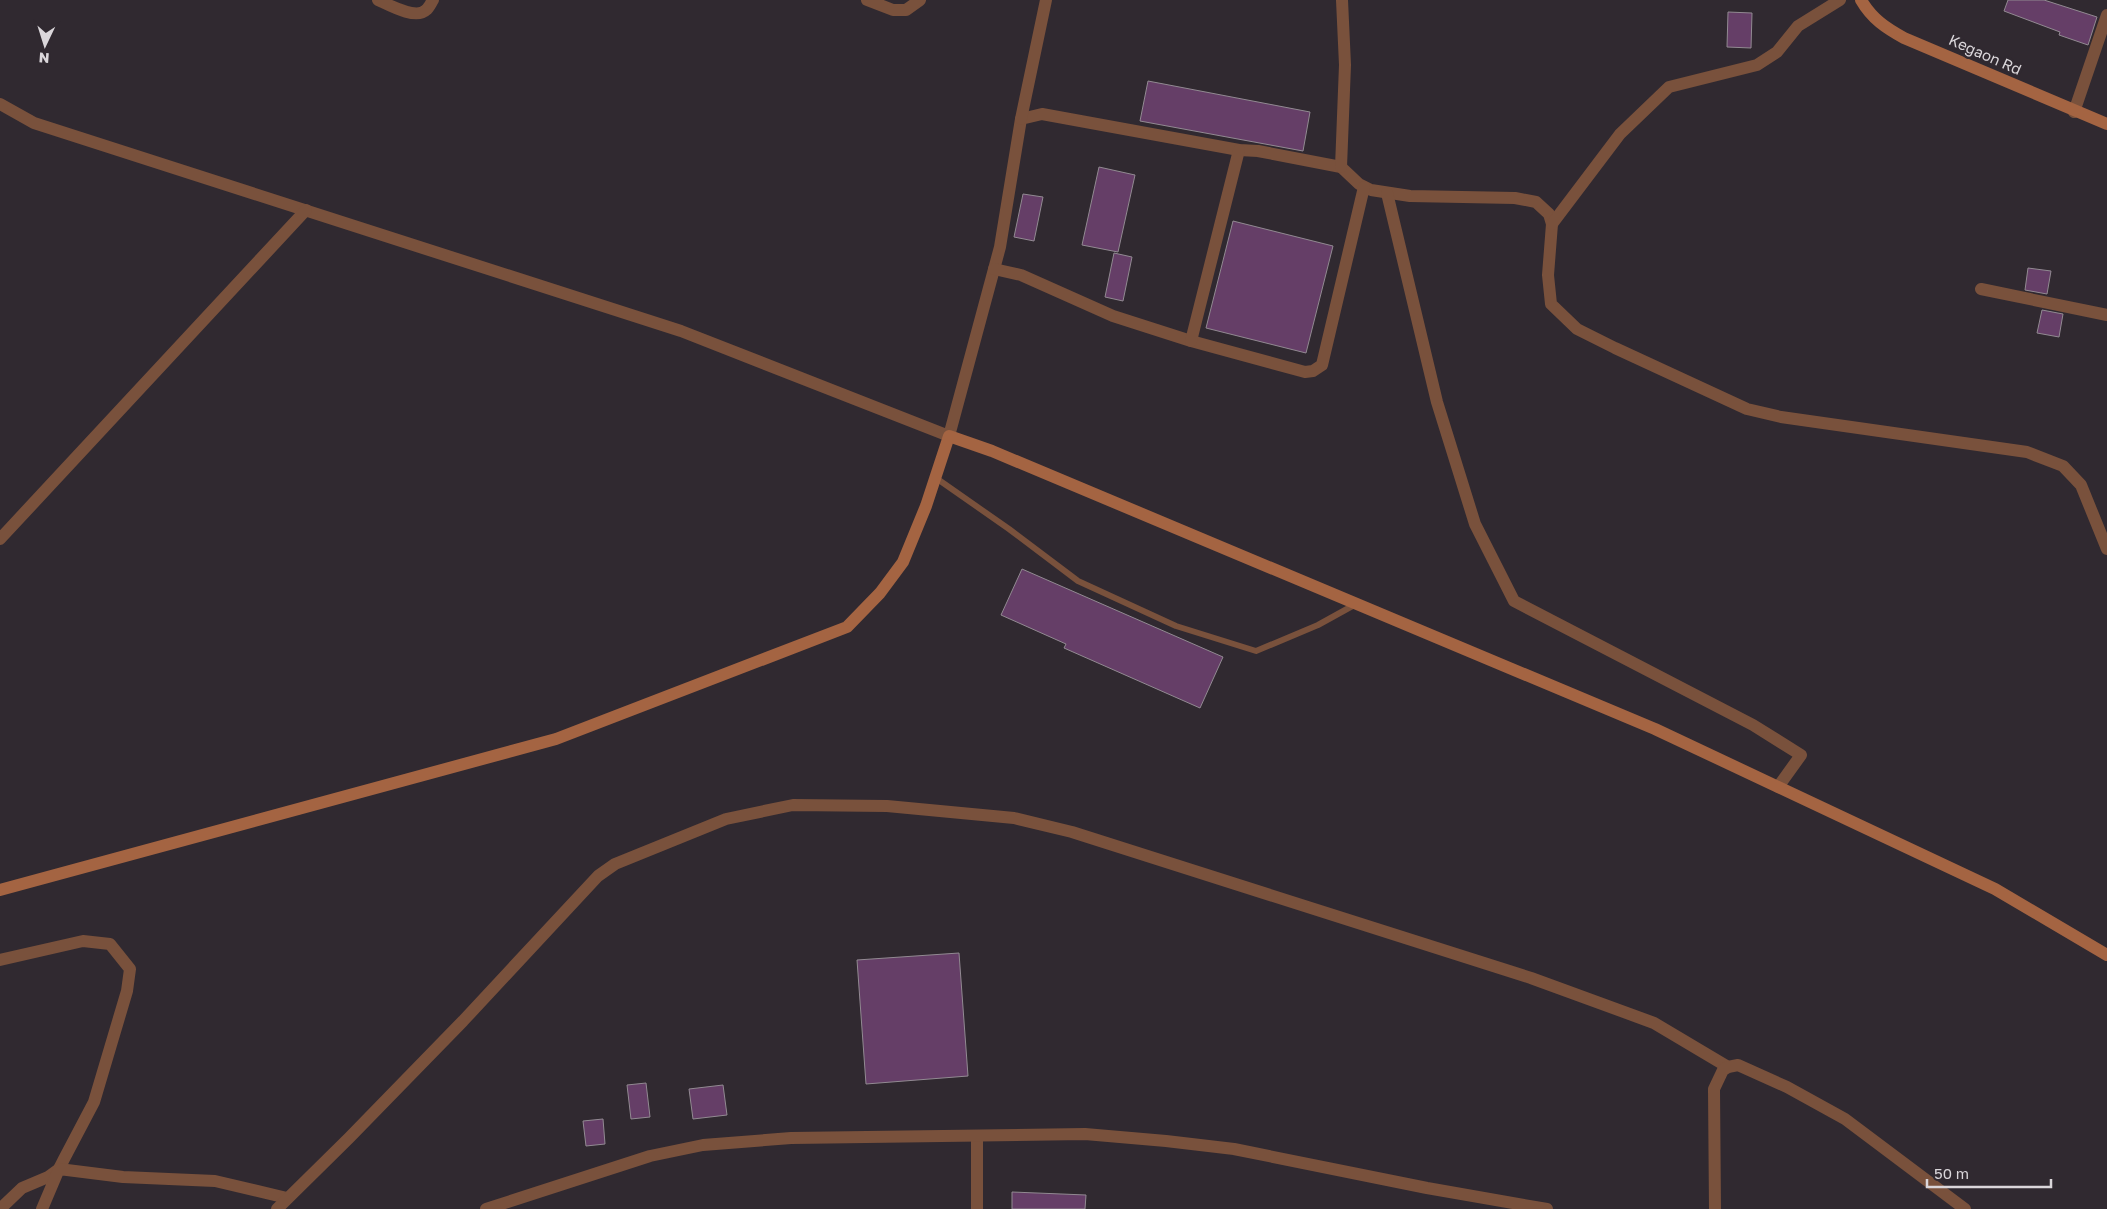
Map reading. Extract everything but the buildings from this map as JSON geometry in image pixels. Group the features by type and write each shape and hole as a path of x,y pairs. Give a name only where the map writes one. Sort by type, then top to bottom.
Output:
{"street":[{"path":"378,0 403,12 420,13 426,10 433,0"},
{"path":"867,0 893,10 906,10 920,0"},
{"path":"0,890 556,739 847,627 880,593 903,562 936,478 950,436 1000,247 1021,119 1046,0"},
{"path":"1341,167 1344,65 1342,0"},
{"path":"1552,224 1620,134 1669,87 1757,65 1777,52 1798,26 1840,0"},
{"name":"Kegaon Rd","path":"1861,0 1868,12 1882,26 1904,38 2074,112 2107,124"},
{"path":"2074,112 2107,15"},
{"path":"0,104 34,123 681,331 1001,454 1655,729 1995,889 2107,955"},
{"path":"1021,119 1042,114 1341,167 1371,190 1387,193 1410,196 1515,198 1536,202 1549,214 1552,224 1548,274 1551,304 1578,328 1614,348 1747,409 1800,420 2027,452 2064,466 2082,485 2107,549"},
{"path":"1191,341 1239,150"},
{"path":"994,269 1022,275 1113,316 1191,341 1305,372 1313,371 1322,365 1364,186"},
{"path":"1387,193 1440,411 1475,524 1514,600 1753,725 1801,755 1778,787"},
{"path":"0,539 306,210"},
{"path":"1981,289 2107,315"},
{"path":"277,1209 350,1138 463,1021 598,876 614,864 726,819 793,804 888,806 1014,818 1072,832 1531,978 1654,1024 1728,1067"},
{"path":"0,960 83,941 110,944 130,969 127,991 94,1102 59,1168 42,1209"},
{"path":"1715,1209 1714,1089 1718,1077 1728,1067 1738,1065 1786,1087 1845,1119 1964,1209"},
{"path":"486,1209 650,1156 703,1145 791,1138 977,1137 1085,1134 1224,1148 1547,1209"},
{"path":"977,1137 977,1209"},
{"path":"0,1209 22,1188 48,1177 59,1168 123,1177 215,1181 288,1198"}],"lane":[{"path":"936,478 1010,529 1078,580 1176,626 1256,651 1318,625 1357,604"}]}
